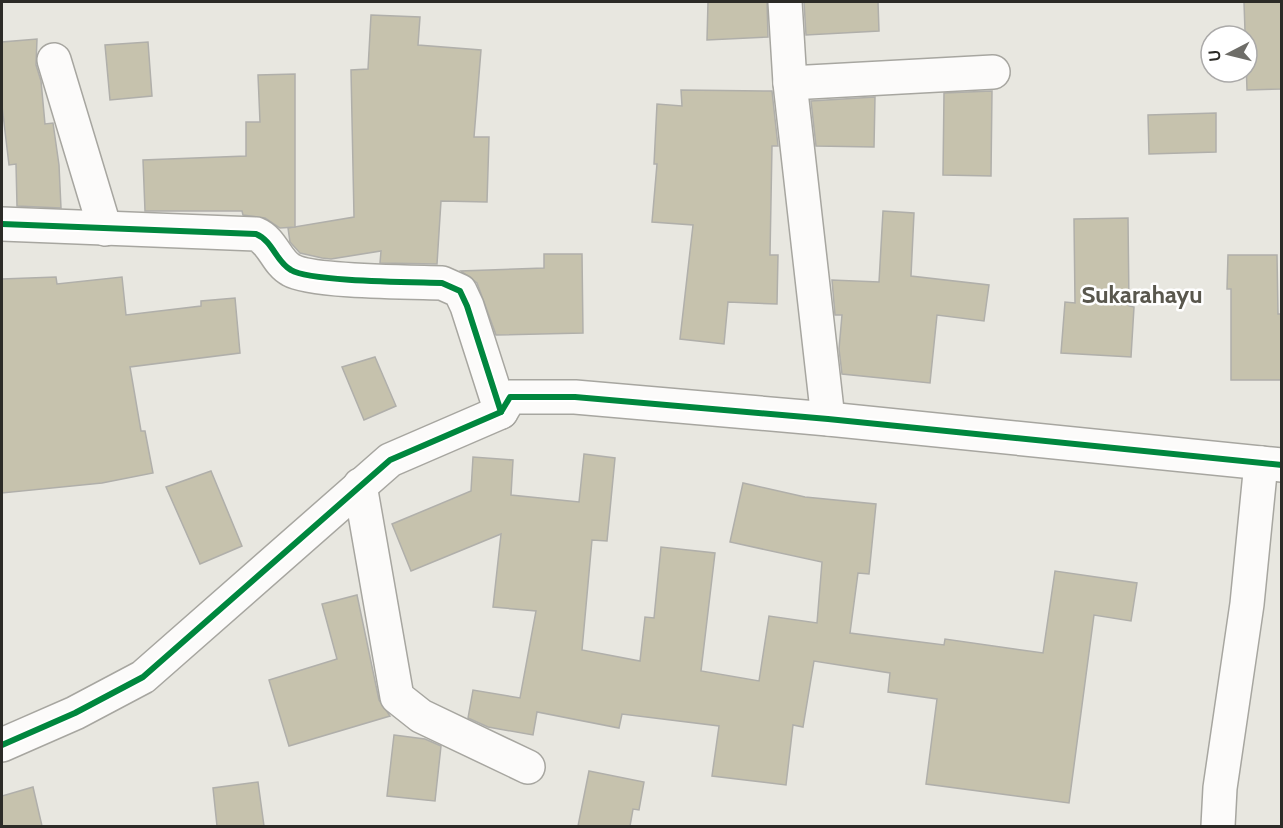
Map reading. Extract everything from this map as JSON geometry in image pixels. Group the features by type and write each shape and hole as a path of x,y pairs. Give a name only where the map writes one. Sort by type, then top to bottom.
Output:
{"street":[{"path":"785,2 790,83 828,418"},
{"path":"54,60 105,229"},
{"path":"790,83 993,72"},
{"path":"2,224 256,234 271,245 291,270 313,277 441,283 460,291 467,306 501,412"},
{"path":"2,745 75,713 143,677 390,460 501,412 510,397 574,396 828,418 1271,464 1247,604 1220,788 1218,826"},
{"path":"360,485 397,697 421,716 528,767"}],"building":[{"path":"708,2 767,2 768,37 707,40"},
{"path":"804,2 878,2 879,31 806,35"},
{"path":"1244,2 1281,2 1281,89 1247,90 1247,84 1259,84 1259,24 1245,24"},
{"path":"371,15 420,17 418,45 481,50 474,137 489,137 487,202 441,201 437,264 380,263 381,251 331,259 322,258 300,253 290,242 288,228 354,217 351,70 368,69"},
{"path":"37,39 36,65 41,81 45,124 53,123 59,165 61,208 17,206 16,164 9,165 2,106 2,42"},
{"path":"148,42 152,96 110,100 105,45"},
{"path":"295,74 295,227 280,228 265,218 243,215 242,211 145,211 143,160 246,156 246,122 260,122 258,75"},
{"path":"681,90 772,91 778,146 772,146 770,255 778,255 777,304 728,302 724,344 680,339 693,225 652,222 657,164 654,164 657,104 682,106"},
{"path":"992,91 991,176 943,175 944,93"},
{"path":"875,97 874,147 816,146 811,101"},
{"path":"1216,113 1216,152 1149,154 1148,115"},
{"path":"883,211 914,213 911,276 989,285 984,321 937,315 930,383 842,374 839,349 842,315 835,315 832,280 879,282"},
{"path":"1128,218 1129,306 1134,307 1131,357 1061,353 1065,302 1075,303 1074,219"},
{"path":"544,254 582,254 583,333 496,335 477,283 461,271 544,268"},
{"path":"1228,255 1277,255 1278,314 1281,314 1281,380 1231,380 1231,289 1227,289"},
{"path":"56,277 57,284 122,277 126,315 201,306 201,301 235,298 240,353 130,367 141,431 145,431 153,473 102,483 2,493 2,279"},
{"path":"375,357 396,406 364,420 342,367"},
{"path":"584,454 615,458 607,541 592,540 582,650 640,661 645,617 654,618 661,547 715,553 701,671 759,681 769,616 817,623 822,562 730,542 743,483 805,497 876,504 869,574 858,573 850,633 944,645 945,639 1043,653 1055,571 1137,583 1131,621 1094,615 1069,803 926,784 937,699 888,692 890,673 814,661 803,727 793,725 786,785 712,776 719,726 622,714 619,728 537,712 533,735 488,727 468,718 473,690 520,698 536,611 493,607 501,534 411,571 392,524 471,491 473,457 513,460 511,495 579,502"},
{"path":"211,471 242,546 200,564 166,487"},
{"path":"357,595 379,700 390,716 289,746 269,680 337,659 322,604"},
{"path":"394,735 425,739 441,746 435,801 387,796"},
{"path":"589,771 644,782 639,810 633,809 630,826 578,826"},
{"path":"258,782 264,826 217,826 213,788"},
{"path":"33,787 42,826 2,826 2,796"}],"cycle path":[{"path":"2,224 256,234 267,241 286,266 302,274 363,281 442,283 460,291 467,306 501,412"},
{"path":"2,745 75,713 143,677 390,460 501,412 510,397 575,397 828,419 1282,465"}],"district":[{"name":"Sukarahayu","path":"1142,295"}]}
